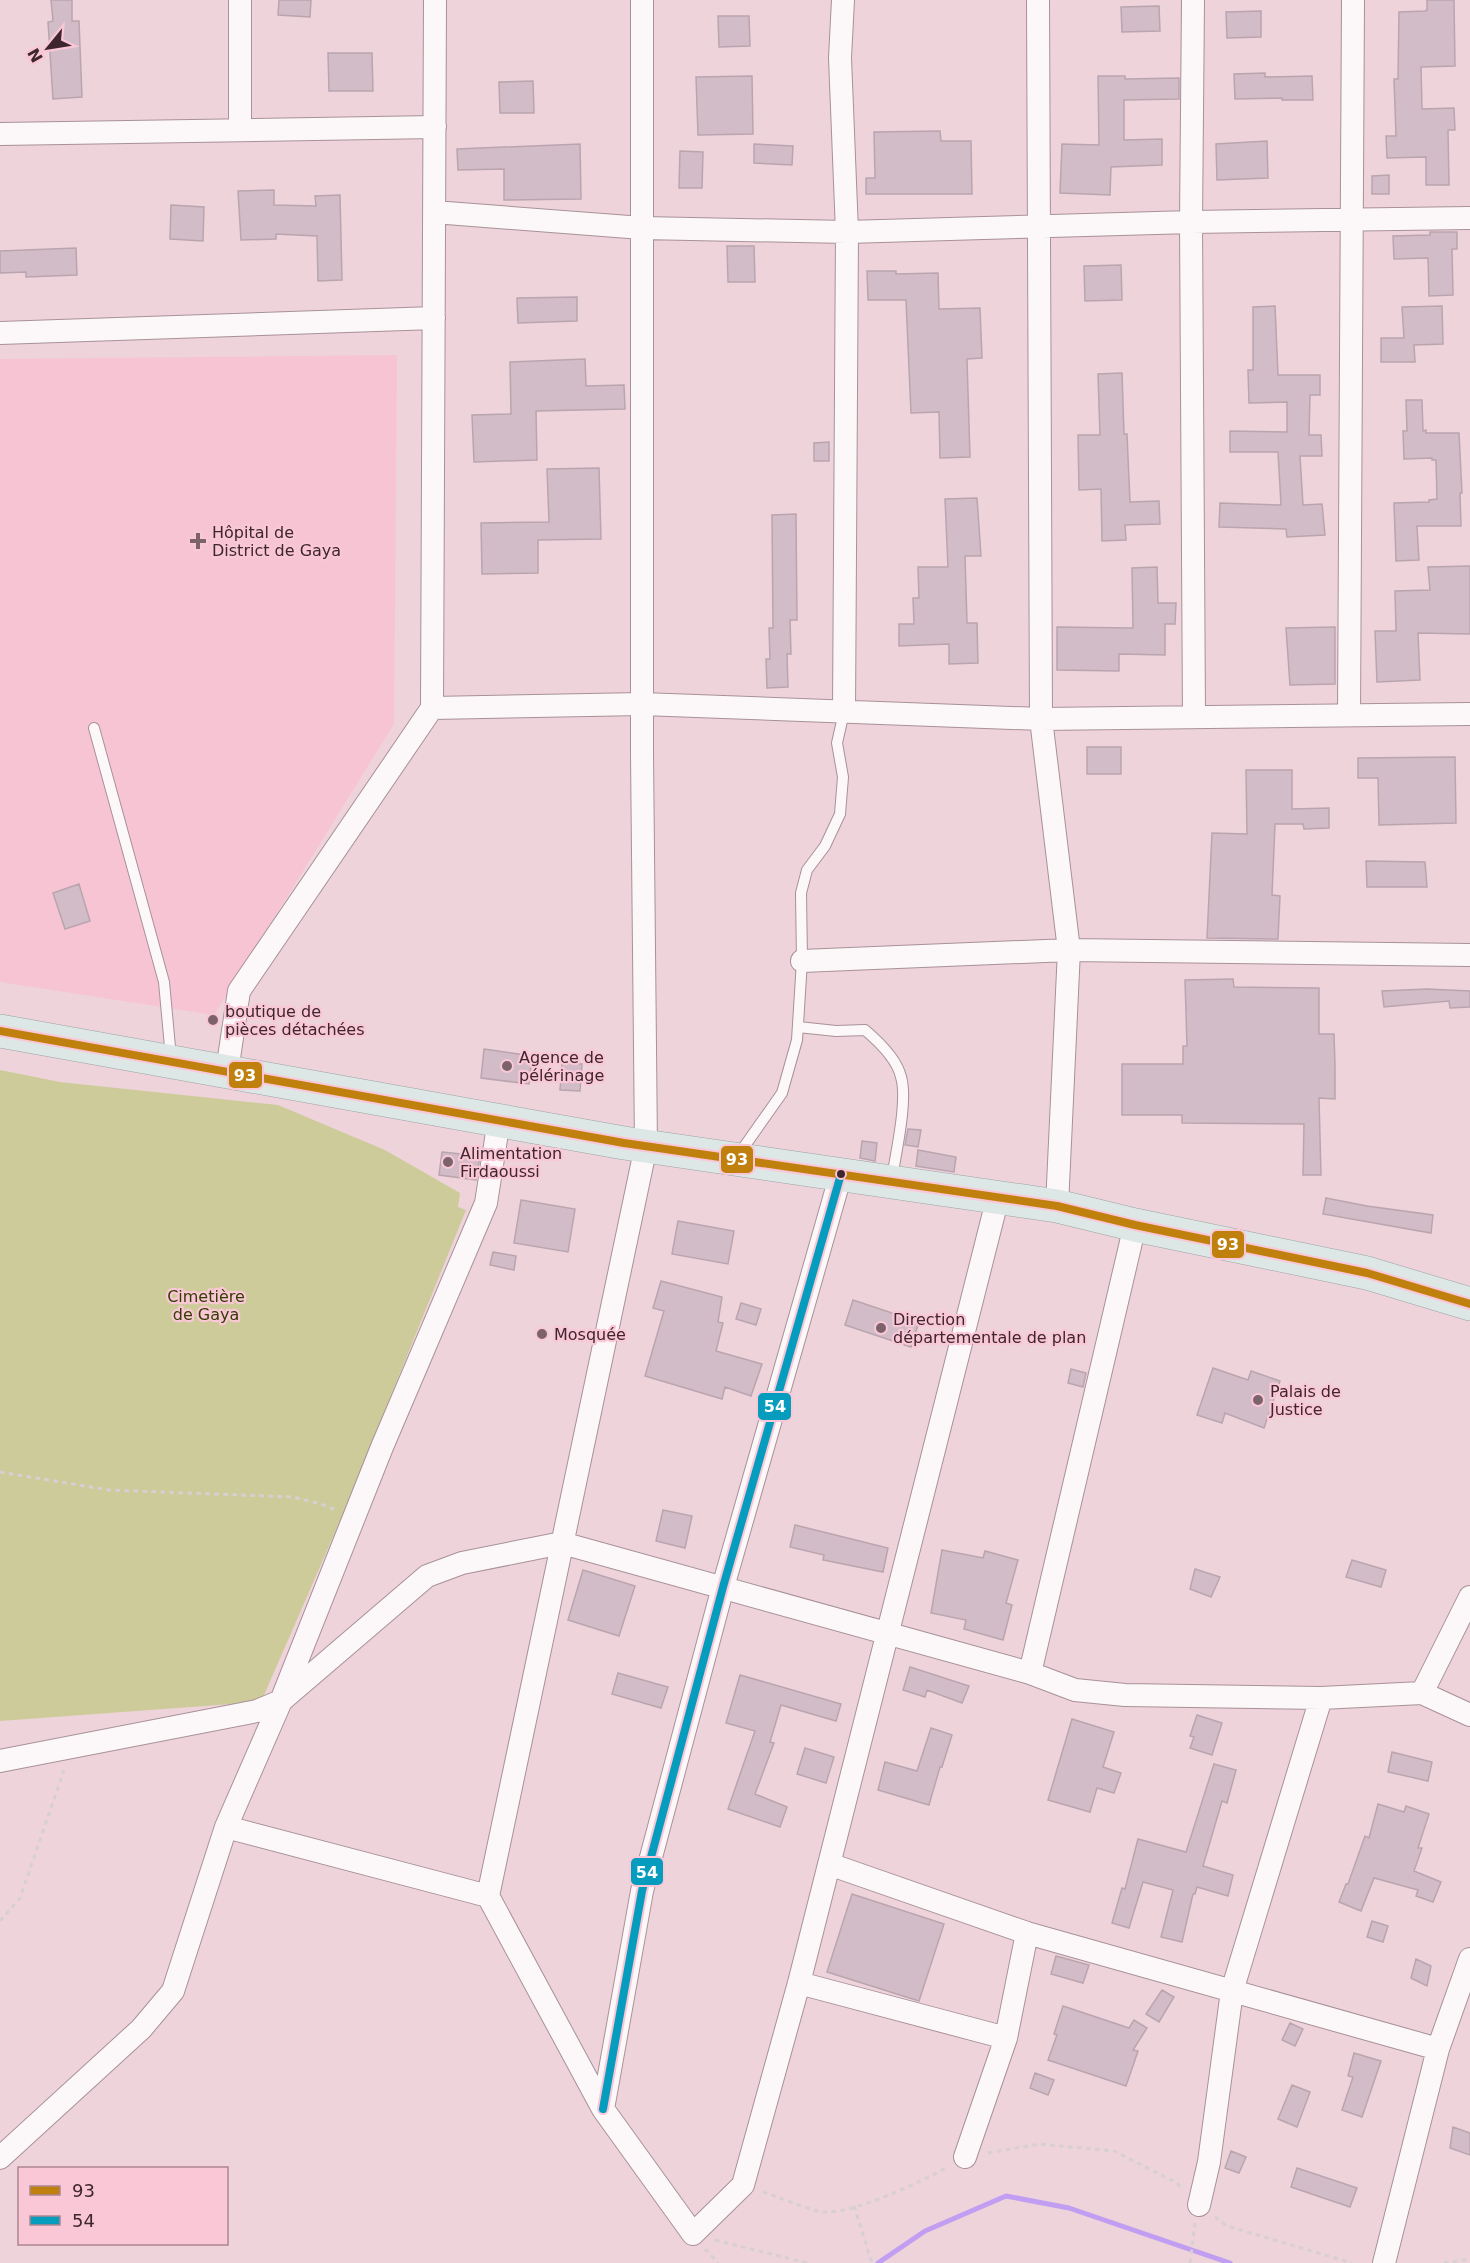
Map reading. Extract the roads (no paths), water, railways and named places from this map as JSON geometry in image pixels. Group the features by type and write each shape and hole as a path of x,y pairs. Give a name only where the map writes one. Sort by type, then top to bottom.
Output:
{"main road":[{"path":"0,1032 646,1146 1057,1206 1135,1225 1367,1273 1470,1304"}],"street":[{"path":"227,1071 239,991 432,708 435,0"},
{"path":"642,0 642,704 646,1146 488,1896 603,2109 693,2234 743,2186 799,1983 998,1197"},
{"path":"843,0 840,57 847,232 844,711"},
{"path":"1038,0 1041,719 1069,950 1057,1206"},
{"path":"1192,0 1194,717"},
{"path":"1349,715 1353,0"},
{"path":"237,4 240,130"},
{"path":"0,134 435,127"},
{"path":"434,212 642,228 847,232 1040,225 1470,218"},
{"path":"0,333 434,318"},
{"path":"432,708 642,704 1041,719 1470,714"},
{"path":"802,961 1069,950 1470,955"},
{"path":"0,2158 141,2029 173,1991 226,1827 281,1701 353,1519 486,1203 499,1120"},
{"path":"603,2109 642,1891 723,1587 841,1174"},
{"path":"1030,1673 1135,1225"},
{"path":"0,1761 257,1711 281,1701 427,1576 462,1563 562,1543 1030,1673 1075,1690 1125,1695 1321,1698 1422,1693 1470,1715"},
{"path":"1422,1693 1470,1597"},
{"path":"1199,2205 1209,2162 1232,1990 1321,1698"},
{"path":"226,1827 488,1896"},
{"path":"829,1864 1027,1933 1438,2049"},
{"path":"965,2157 1006,2038 1027,1933"},
{"path":"1384,2263 1438,2049 1470,1959"},
{"path":"799,1983 1006,2038"}],"lane":[{"path":"735,1159 782,1093 797,1040 802,961 801,893 807,870 825,846 840,814 843,777 837,743 844,711"},
{"path":"94,728 164,982 171,1061"},
{"path":"798,1027 865,1030 882,1044 901,1076 903,1097 892,1182"}],"waterway":[{"path":"878,2263 925,2231 1006,2196 1069,2208 1230,2263"}],"place":[{"name":"Hôpital de District de Gaya","path":"198,541"},
{"name":"boutique de pièces détachées","path":"213,1020"},
{"name":"Agence de pélérinage","path":"507,1066"},
{"name":"Alimentation Firdaoussi","path":"448,1162"},
{"name":"Direction départementale de plan","path":"881,1328"},
{"name":"Mosquée","path":"542,1334"},
{"name":"Palais de Justice","path":"1258,1400"}],"park label":[{"name":"Cimetière de Gaya","path":"206,1305"}]}
